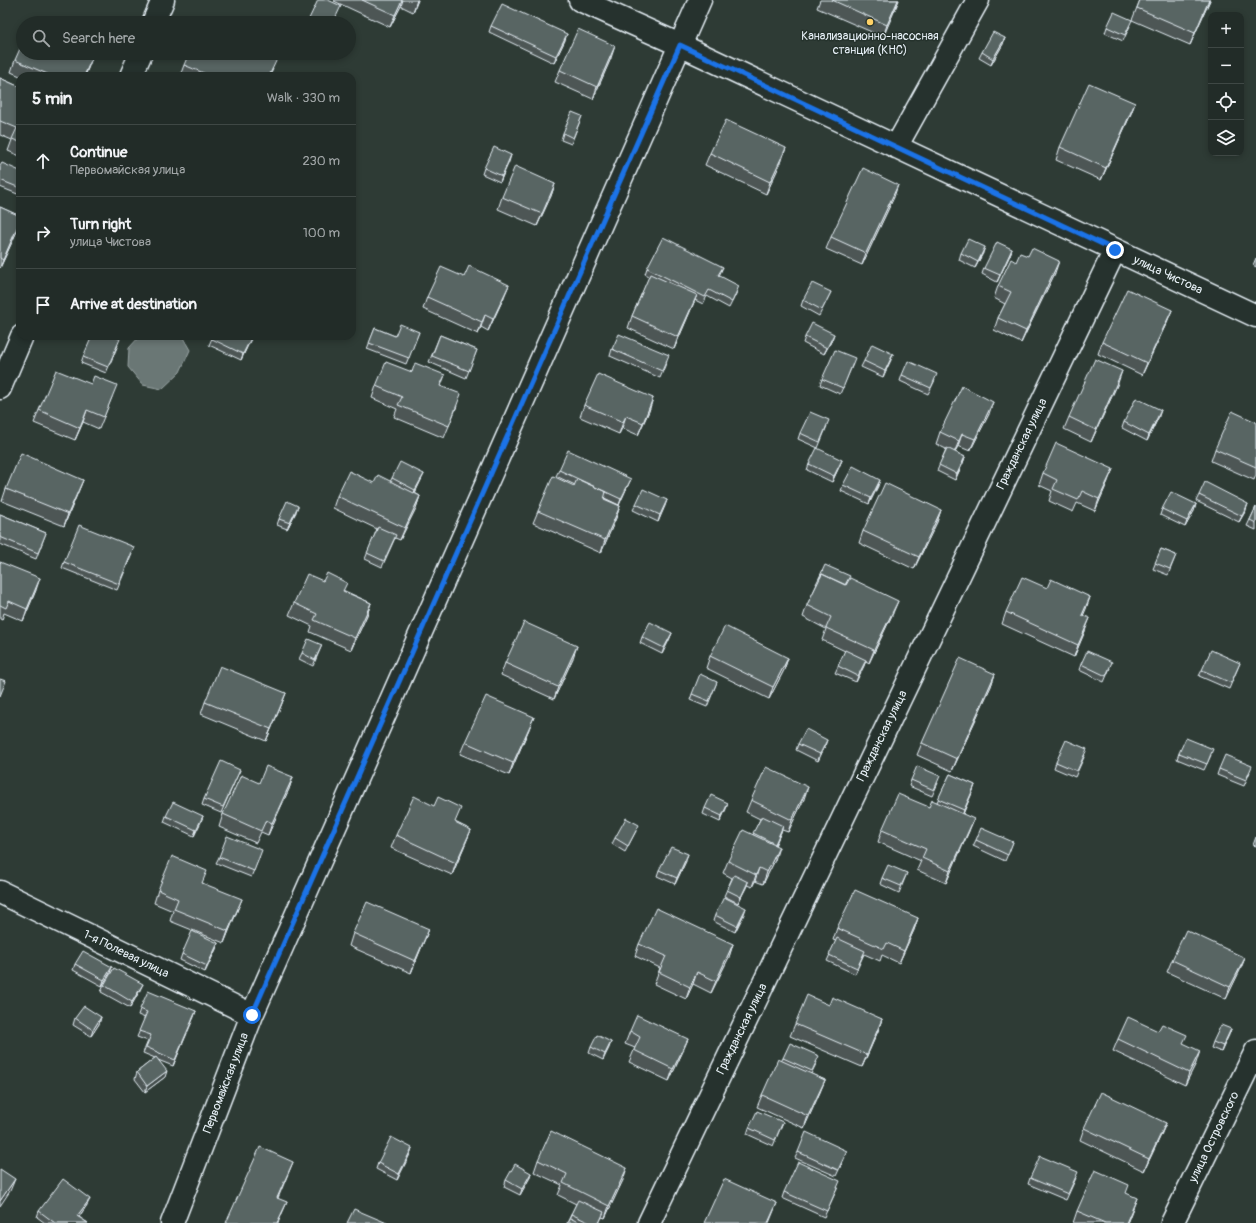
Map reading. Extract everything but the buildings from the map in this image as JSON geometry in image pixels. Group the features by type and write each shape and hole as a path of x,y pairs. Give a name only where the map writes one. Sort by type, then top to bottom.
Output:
{"street":[{"path":"156,16 163,0"},
{"name":"улица Чистова","path":"580,0 680,45 1256,316"},
{"name":"Первомайская улица","path":"172,1223 252,1015 700,0"},
{"path":"896,147 978,0"},
{"path":"133,72 138,60"},
{"name":"Гражданская улица","path":"649,1223 1115,250"},
{"path":"0,388 20,340"},
{"name":"1-я Полевая улица","path":"0,892 252,1015"},
{"name":"улица Островского","path":"1172,1223 1256,1051"}],"shaded area":[{"path":"136,340 184,340 190,350 180,372 162,389 143,385 128,367 129,348"}],"place":[{"name":"Канализационно-насосная станция (КНС)","path":"870,22"}],"route":[{"path":"252,1015 680,45 1115,250"}]}
